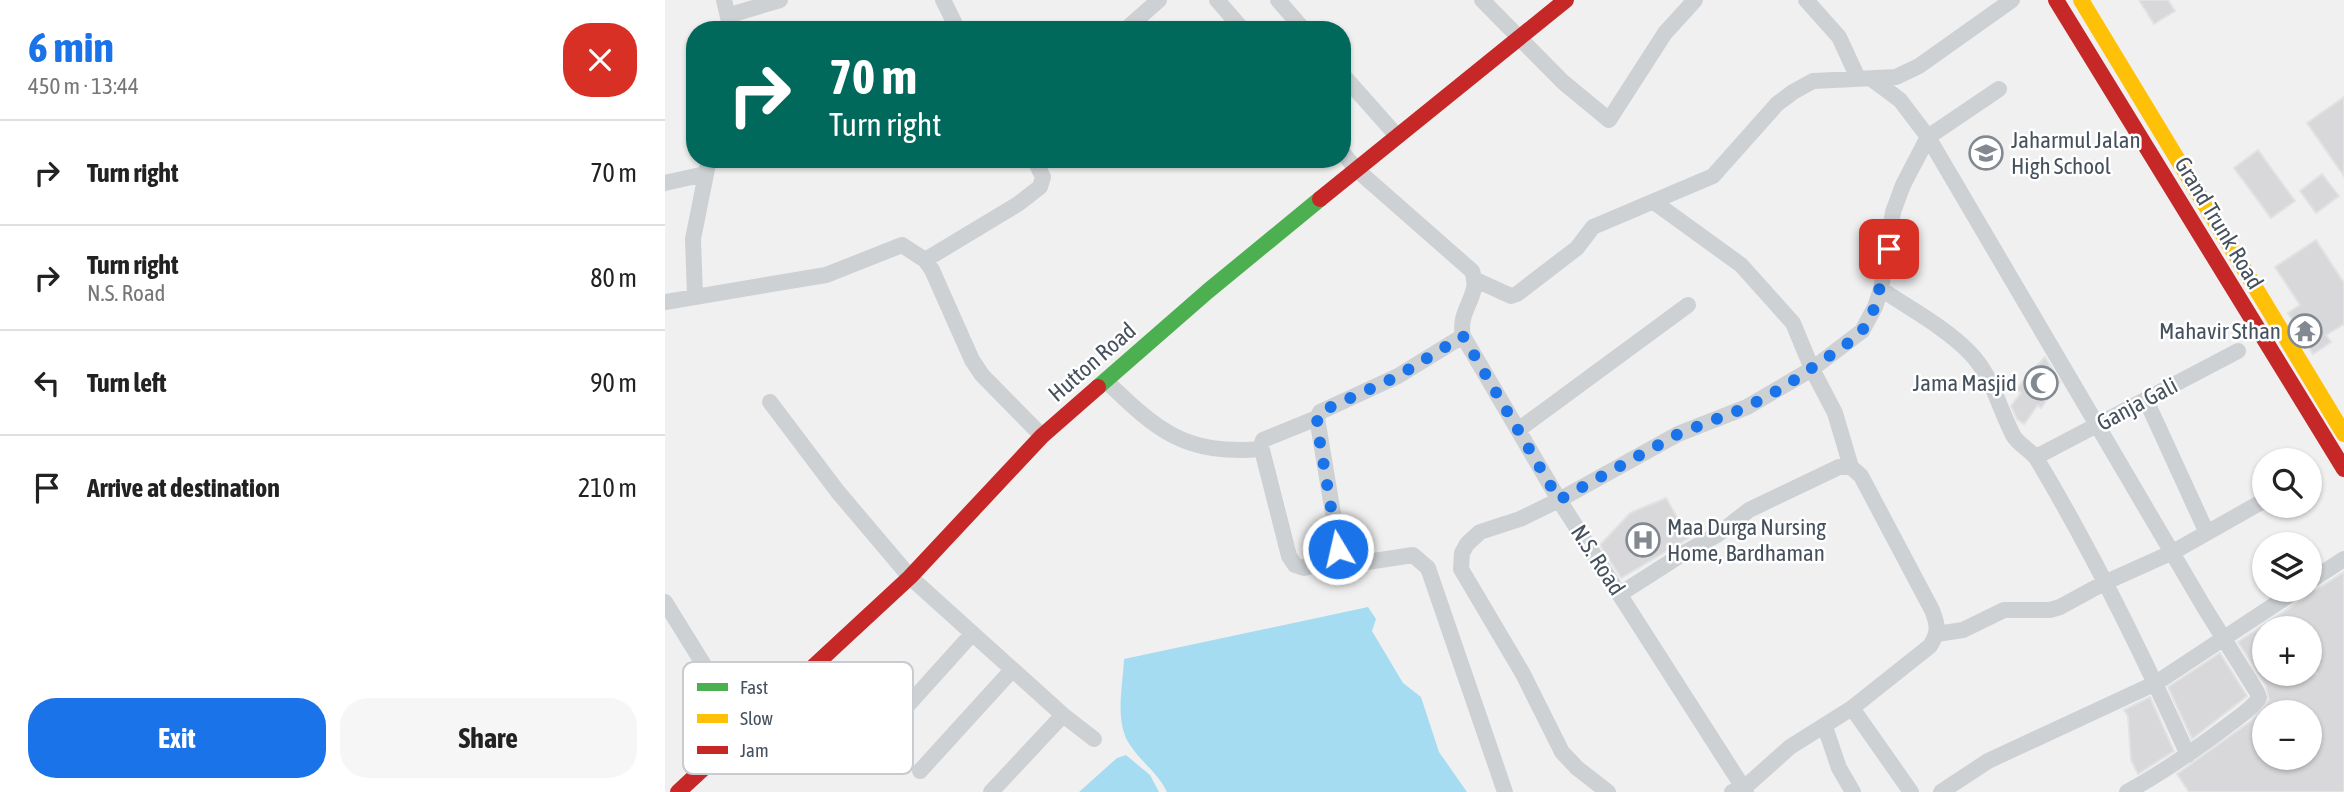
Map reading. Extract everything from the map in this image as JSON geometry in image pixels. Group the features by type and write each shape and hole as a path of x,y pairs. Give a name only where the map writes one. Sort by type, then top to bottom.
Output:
{"street":[{"path":"728,15 780,0"},
{"path":"943,0 954,21"},
{"path":"1217,0 1235,21"},
{"path":"1482,0 1563,82 1609,120 1665,33 1695,0"},
{"name":"Hutton Road","path":"818,662 910,577 1042,436 1208,291 1517,37 1566,0"},
{"path":"1806,0 1839,37 1865,79 1900,100 1928,137 1990,247 2259,698 2188,755 2127,792"},
{"path":"1476,280 1511,296 1517,294 1577,248 1593,227 1616,214 1654,202 1713,176 1777,104 1793,92 1813,81 1896,77 1919,66 2012,0"},
{"name":"Grand Trunk Road","path":"2056,0 2344,470"},
{"path":"2081,0 2344,434"},
{"path":"1134,21 1155,1"},
{"path":"1288,3 1299,21"},
{"path":"1351,84 1397,136"},
{"path":"1608,792 1577,768 1562,752 1523,674 1461,569 1462,553 1467,544 1480,533 1559,500 1678,434 1747,407 1812,369 1862,331 1881,289 1893,212 1903,185 1928,137 1999,89"},
{"path":"1341,561 1317,418 1320,412 1398,376 1463,336 1461,316 1475,288 1476,280 1467,263 1351,163"},
{"path":"665,183 704,168"},
{"path":"695,297 693,239 707,168"},
{"path":"925,260 1018,204 1040,187 1043,177 1038,168"},
{"path":"1654,202 1741,265 1793,323 1835,414 1851,467 1861,476 1938,624 1937,634 1930,646 1852,708 1790,747 1741,791"},
{"path":"665,302 826,275 865,262 895,246 911,248 925,260 982,375 1042,436"},
{"path":"1881,289 1968,350 1990,381 2014,437 2036,457 2156,683 2188,755"},
{"path":"1518,430 1688,305"},
{"name":"N.S. Road","path":"1463,336 1559,500 1741,791"},
{"name":"Ganja Gali","path":"2036,457 2238,351"},
{"path":"1106,381 1147,421 1193,446 1229,452 1262,449"},
{"path":"2145,400 2207,533"},
{"path":"770,402 838,492 910,577 1063,715 1094,739"},
{"path":"1317,418 1263,440 1262,449 1289,556 1295,565 1304,568 1341,561 1354,564 1413,555 1428,568 1505,792"},
{"path":"1620,594 1685,552 1717,535 1749,510 1839,467 1851,467"},
{"path":"1937,634 1963,630 2004,610 2050,610 2060,607 2103,583 2173,552 2252,507"},
{"path":"2322,573 2344,559"},
{"path":"665,602 702,662"},
{"path":"1941,792 1989,761 2156,683 2278,602"},
{"path":"913,699 972,634"},
{"path":"920,771 1012,670"},
{"path":"1852,708 1912,792"},
{"path":"991,792 1063,715"},
{"path":"1825,727 1839,768 1853,792"},
{"name":"Hutton Road","path":"678,792 697,774"}],"water":[{"path":"1368,607 1376,619 1372,631 1403,683 1421,697 1439,752 1467,792 1167,792 1125,736 1121,715 1124,659"},
{"path":"1126,755 1150,775 1159,792 1079,792 1117,758"}],"building":[{"path":"2139,0 2168,0 2175,11 2154,24"},
{"path":"2344,97 2344,176 2307,123"},
{"path":"2258,150 2295,201 2271,218 2234,168"},
{"path":"2322,174 2339,196 2316,213 2300,191"},
{"path":"2316,240 2344,283 2344,324 2326,335 2331,342 2313,354 2288,313 2300,305 2275,267"},
{"name":"Jama Masjid","path":"2045,357 2060,382 2041,408 2038,405 2024,424 2017,419 2011,406 2021,393 2016,389"},
{"path":"1666,498 1689,538 1621,578 1600,545 1630,513"},
{"path":"2344,572 2344,792 2189,792 2177,774 2252,720 2252,770 2322,770 2322,700 2269,700 2266,686 2322,686 2322,616 2277,616 2298,602 2322,602 2322,586"},
{"path":"2252,633 2252,664 2238,642"},
{"path":"2220,653 2247,696 2192,739 2168,687"},
{"path":"2150,697 2174,751 2138,774 2131,760 2128,716 2124,710"}],"traffic: fast":[{"path":"1098,387 1208,291 1320,199"}],"traffic: slow":[{"path":"2081,0 2344,434"}],"traffic: jam":[{"path":"1320,199 1566,0"},
{"path":"2056,0 2344,469"},
{"path":"818,662 910,577 1042,436 1098,387"},
{"path":"678,792 697,774"}],"place":[{"name":"Jaharmul Jalan High School","path":"1986,153"},
{"name":"Mahavir Sthan","path":"2305,331"},
{"name":"Jama Masjid","path":"2041,383"},
{"name":"Maa Durga Nursing Home, Bardhaman","path":"1643,540"}],"route":[{"path":"1338,549 1318,431 1317,418 1320,412 1398,376 1463,336 1559,500 1678,434 1747,407 1784,387 1847,344 1862,331 1875,307 1889,249"}]}
